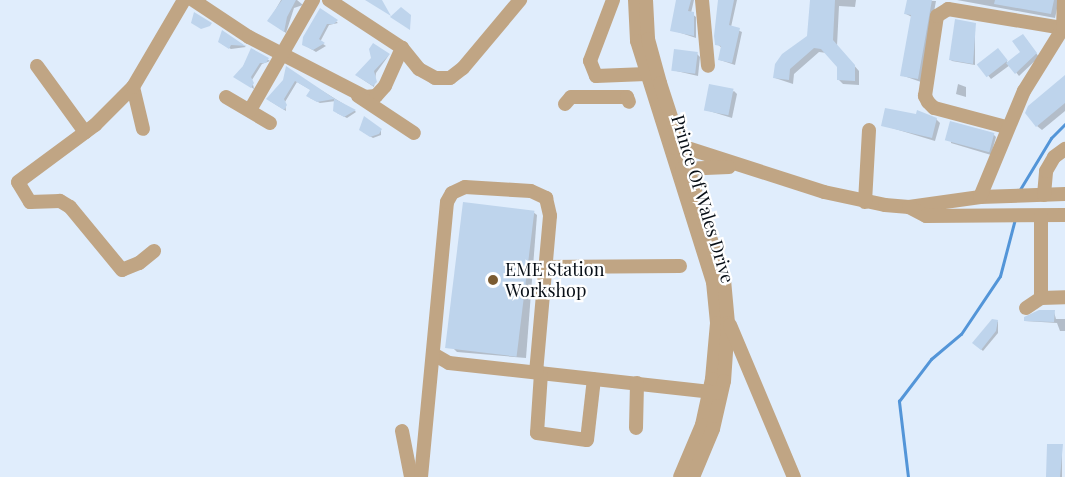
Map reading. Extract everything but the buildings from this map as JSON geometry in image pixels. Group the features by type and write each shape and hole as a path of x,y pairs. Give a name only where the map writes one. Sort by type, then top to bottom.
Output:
{"street":[{"path":"154,251 139,263 122,270 70,207 60,201 30,202 18,187 18,182 44,160 85,132 133,87 184,0"},
{"path":"193,0 281,54 356,94 414,133"},
{"path":"250,110 313,0"},
{"path":"329,0 402,48 419,69 435,78 450,78 464,68 520,0"},
{"path":"594,97 596,76 590,61 613,0"},
{"name":"Prince Of Wales Drive","path":"635,0 637,41 646,74 676,148"},
{"name":"Prince Of Wales Drive","path":"646,0 648,39 676,148 724,280 723,323 713,429 693,477"},
{"path":"702,0 708,66"},
{"path":"980,198 1006,127 1023,91 1064,28 1064,0"},
{"path":"1006,127 934,108 928,102 925,96 937,16 948,9 1064,28"},
{"path":"356,94 376,96 385,86 402,48"},
{"path":"37,66 85,132"},
{"path":"596,76 646,74"},
{"path":"133,87 143,129"},
{"path":"566,104 571,97 627,97 629,102"},
{"path":"226,98 270,123"},
{"path":"865,202 869,130"},
{"path":"676,148 865,202 909,207 980,198 1065,194"},
{"path":"1039,195 1046,171 1054,157 1065,149"},
{"path":"682,169 743,168"},
{"path":"421,477 435,355 432,343 447,202 452,193 465,187 531,191 546,198 550,216 545,267 537,433 587,440 594,378"},
{"path":"909,207 926,216 1065,215"},
{"path":"1041,216 1041,298"},
{"path":"545,267 680,266"},
{"path":"1026,308 1041,298 1065,297"},
{"path":"723,323 789,473"},
{"path":"435,355 448,363 716,392"},
{"path":"636,428 637,383"},
{"name":"Prince Of Wales Drive","path":"680,477 716,392"},
{"path":"402,430 411,477"}],"waterway":[{"path":"1019,191 1051,138 1065,124"},
{"path":"908,477 899,401 931,359 961,334 1000,276 1015,219"}],"place":[{"name":"EME Station Workshop","path":"493,280"}]}
